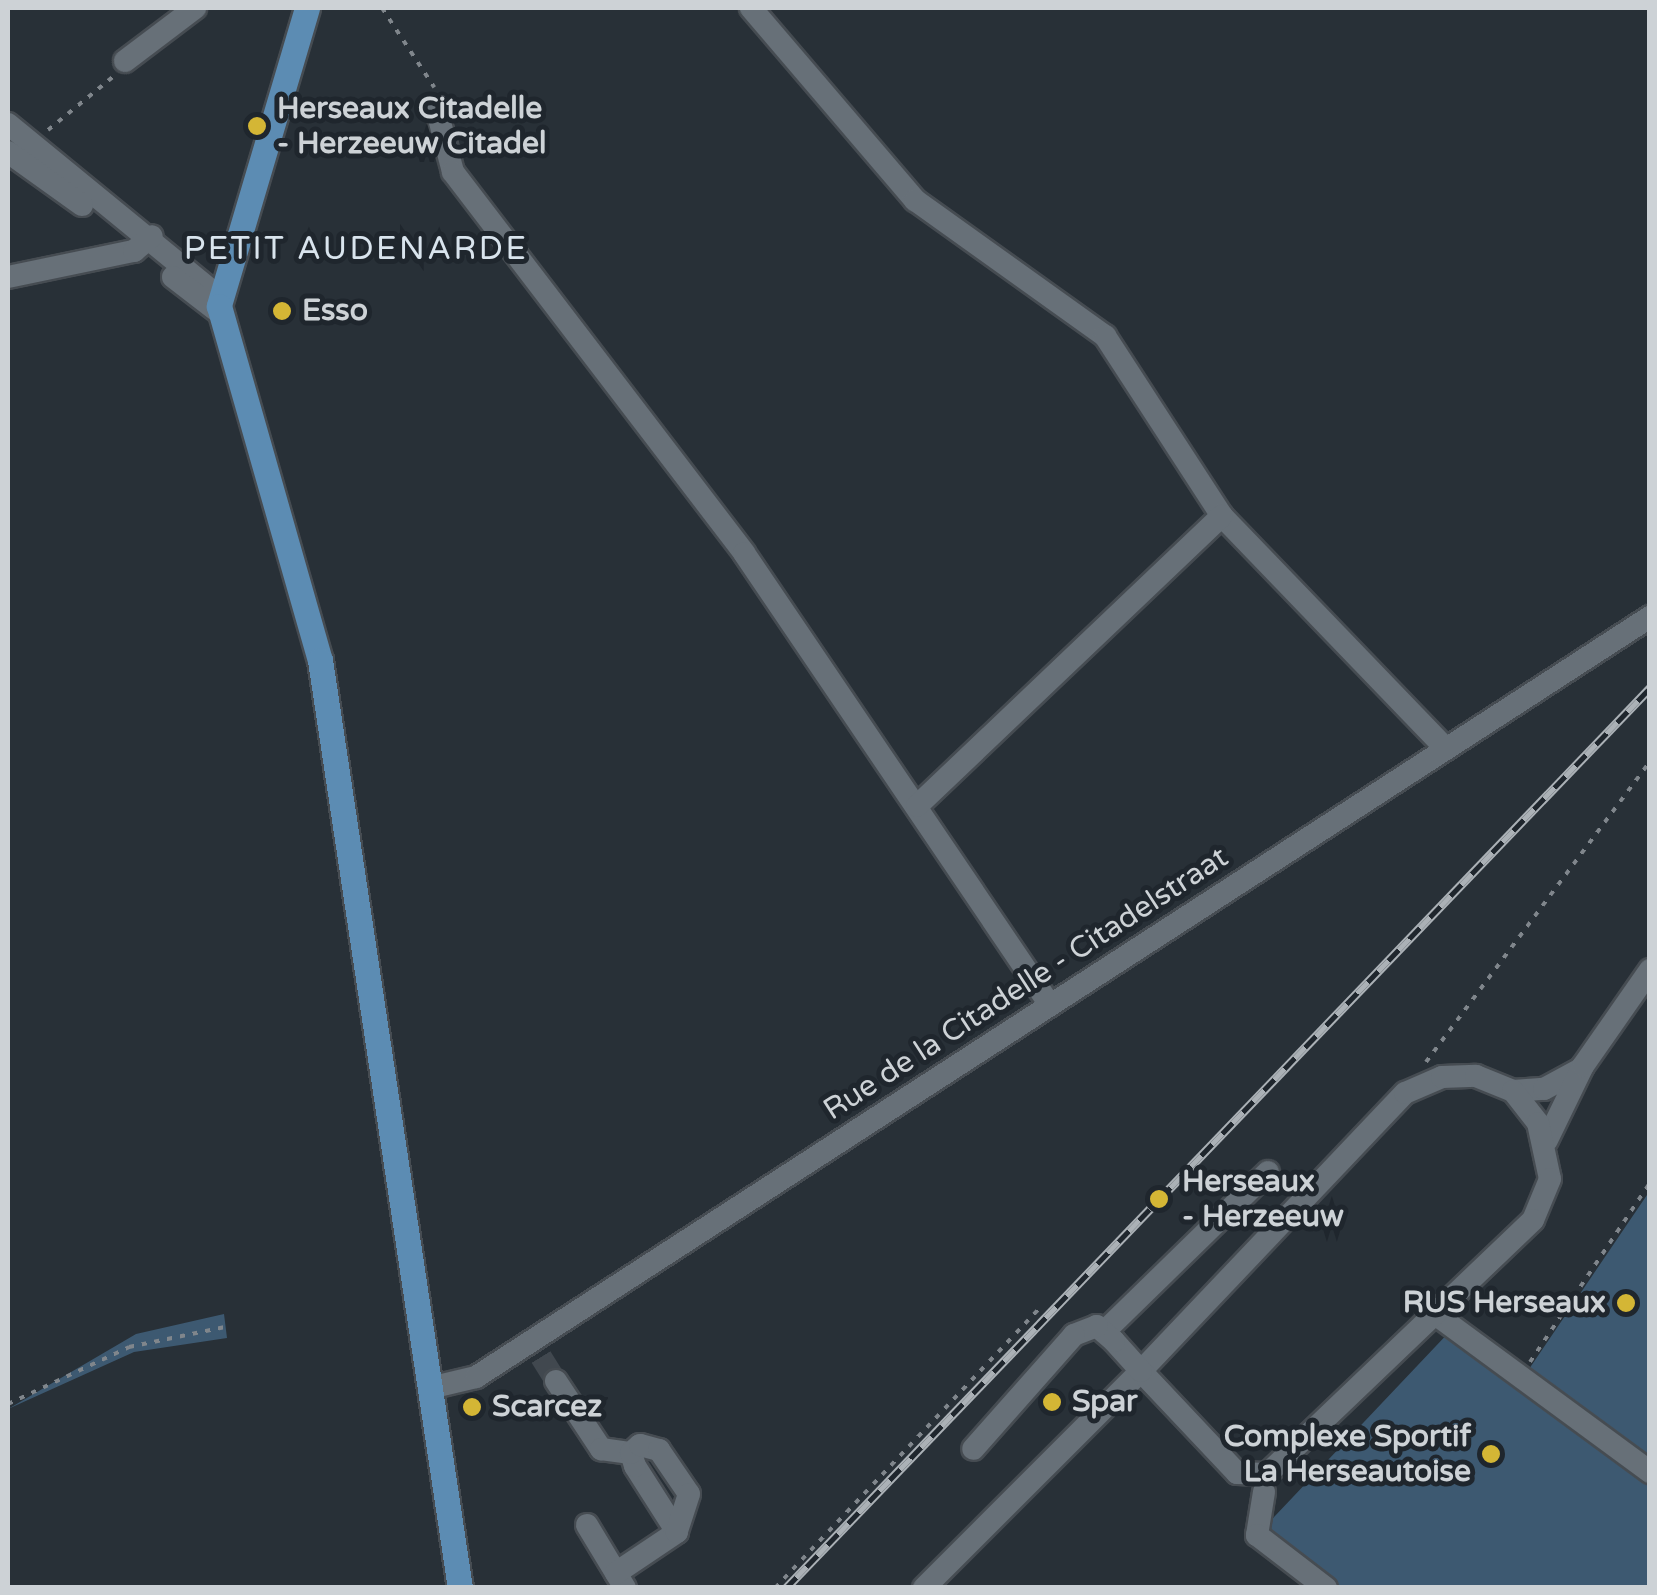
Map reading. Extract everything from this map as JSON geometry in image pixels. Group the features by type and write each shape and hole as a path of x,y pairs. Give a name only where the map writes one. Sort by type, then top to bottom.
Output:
{"main road":[{"path":"306,8 220,306 320,660 460,1588"}],"street":[{"path":"125,61 196,8"},
{"path":"752,8 916,200 1104,336 1222,516 1446,749"},
{"path":"436,106 453,172 744,553 1050,1004"},
{"path":"8,124 12,150 146,242 220,306"},
{"path":"8,277 146,242"},
{"path":"918,806 1222,516"},
{"name":"Rue de la Citadelle - Citadelstraat","path":"430,1388 468,1381 535,1349 1050,1004 1650,617"},
{"path":"1547,1140 1584,1066 1650,970"},
{"path":"924,1588 1140,1371 1406,1093 1464,1075 1513,1091 1544,1089 1584,1066"},
{"path":"1104,1332 1254,1480 1539,1212 1550,1179 1547,1140 1513,1091"},
{"path":"973,1449 1074,1335 1104,1332 1268,1172"},
{"path":"1434,1314 1650,1472"},
{"path":"556,1380 600,1449 631,1453 677,1532 621,1580 588,1525"},
{"path":"1264,1492 1257,1535 1326,1588"}],"path":[{"path":"382,8 434,88 436,106"},
{"path":"12,150 56,126 125,61"},
{"path":"1406,1093 1650,761"},
{"path":"1520,1376 1650,1183"},
{"path":"774,1588 1038,1310"},
{"path":"8,1404 129,1347 225,1326"}],"shaded area":[{"name":"Complexe Sportif La Herseautoise","path":"1649,1192 1649,1587 1316,1587 1257,1535 1453,1328 1527,1372"},
{"path":"224,1314 227,1338 134,1352 8,1409 136,1334"}],"tunnel":[{"path":"541,1357 556,1381"}],"railway":[{"path":"786,1588 1650,688"}],"place":[{"name":"Herseaux Citadelle - Herzeeuw Citadel","path":"257,126"},
{"name":"Esso","path":"282,311"},
{"name":"Herseaux - Herzeeuw","path":"1159,1199"},
{"name":"RUS Herseaux","path":"1626,1303"},
{"name":"Spar","path":"1052,1402"},
{"name":"Scarcez","path":"472,1407"},
{"name":"Complexe Sportif La Herseautoise","path":"1491,1454"}],"district":[{"name":"PETIT AUDENARDE","path":"356,249"}]}
